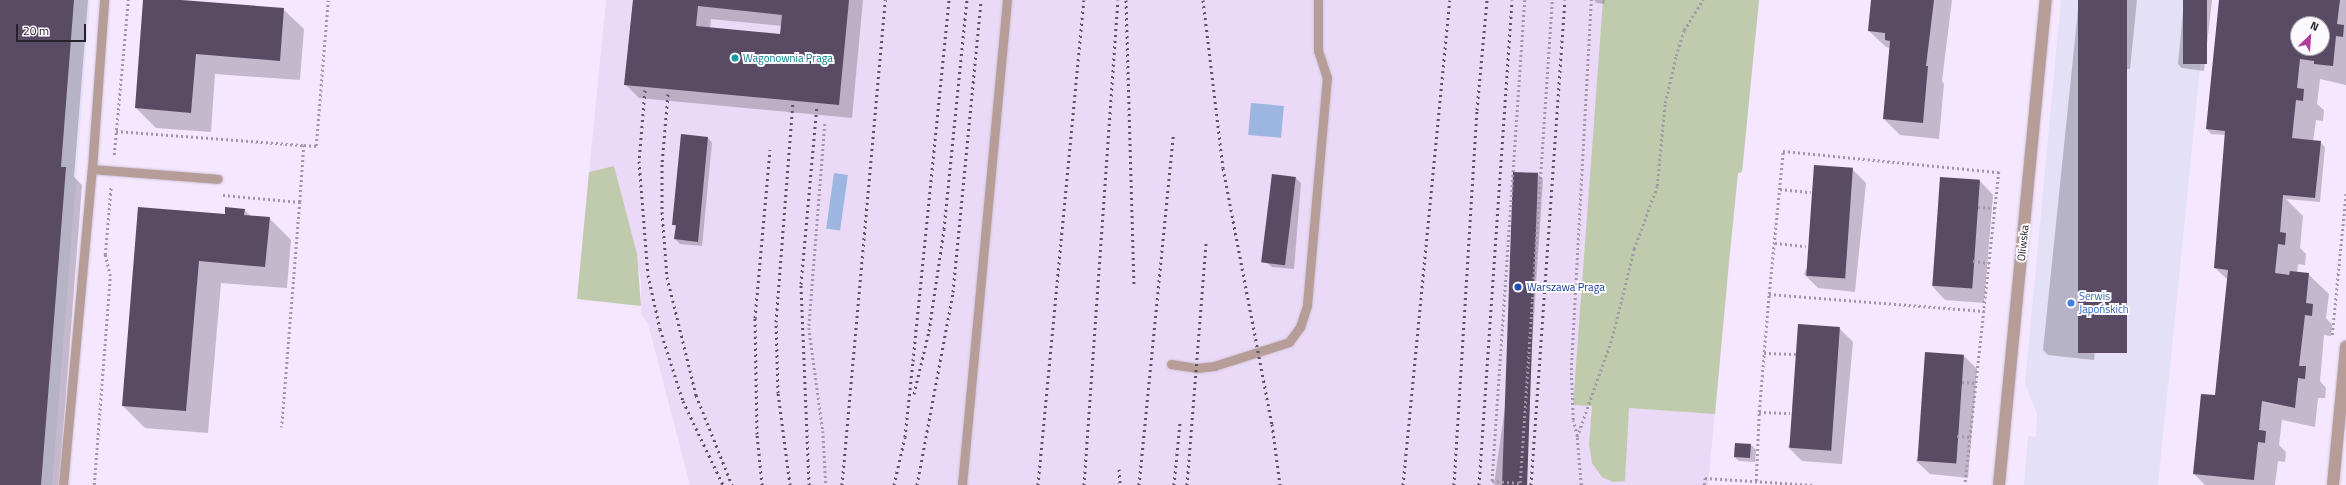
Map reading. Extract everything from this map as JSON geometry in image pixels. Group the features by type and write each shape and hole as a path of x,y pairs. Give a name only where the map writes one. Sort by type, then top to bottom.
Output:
{"street":[{"name":"Oliwska","path":"1999,485 2046,0"},
{"path":"2333,485 2346,347"}],"lane":[{"path":"63,485 92,169 104,0"},
{"path":"962,485 1007,0"},
{"path":"1171,364 1196,368 1214,366 1289,342 1300,327 1307,305 1327,78 1318,51 1318,0"},
{"path":"92,169 218,179"}],"path":[{"path":"94,485 110,276 105,255 128,0"},
{"path":"116,131 316,146 328,0"},
{"path":"1525,0 1492,481 1506,484 1520,484 1552,0"},
{"path":"1581,485 1577,437 1573,420 1571,370 1591,0"},
{"path":"1577,437 1612,338 1634,249 1657,186 1665,103 1676,56 1684,30 1703,0"},
{"path":"825,124 809,328 823,431 826,485"},
{"path":"282,427 304,145"},
{"path":"1756,481 1759,412 1783,151 1999,172 1976,383 1972,437 1965,485"},
{"path":"111,185 119,186"},
{"path":"1780,189 1811,192"},
{"path":"221,195 300,202"},
{"path":"1978,207 1995,208"},
{"path":"1774,243 1806,246"},
{"path":"1973,261 1989,262"},
{"path":"1770,294 1984,311"},
{"path":"1764,353 1796,354"},
{"path":"1962,382 1976,383"},
{"path":"1759,412 1790,413"},
{"path":"1957,436 1972,437"},
{"path":"1704,485 1705,478 1814,485"}],"shaded area":[{"path":"0,0 90,0 52,485 0,485"},
{"path":"606,0 1759,0 1742,172 1738,173 1708,485 690,485 648,324 641,314 641,280 614,166 589,172"},
{"name":"Serwis Japońskich","path":"2061,0 2207,0 2158,485 2024,485 2028,436 2036,437 2037,413 2025,384"}],"green space":[{"path":"1603,0 1759,0 1742,172 1738,173 1715,414 1629,408 1625,481 1613,482 1602,477 1592,463 1589,444 1592,406 1573,405"},
{"path":"614,166 637,254 641,306 577,299 589,172"}],"water":[{"path":"1251,103 1284,106 1281,138 1248,135"},
{"path":"834,173 848,175 840,230 826,228"}],"building":[{"path":"0,0 74,0 61,167 66,167 41,485 0,485"},
{"path":"143,0 181,0 284,8 280,61 196,54 191,113 135,108"},
{"name":"Wagonownia Praga","path":"633,0 849,0 839,105 624,85","holes":["698,6 782,15 780,34 696,26"]},
{"path":"1871,0 1934,0 1926,66 1928,66 1923,123 1883,119 1890,41 1885,40 1885,33 1868,31"},
{"path":"2078,0 2127,0 2127,353 2078,353"},
{"path":"2183,0 2207,0 2207,64 2183,64"},
{"path":"2219,0 2340,0 2337,24 2344,25 2343,37 2336,36 2333,66 2314,64 2314,61 2300,59 2297,88 2304,89 2303,101 2296,100 2292,138 2321,141 2315,198 2283,195 2280,232 2286,233 2285,245 2278,244 2275,273 2289,275 2290,271 2309,273 2306,303 2313,304 2312,316 2305,315 2299,366 2306,366 2305,379 2298,378 2295,408 2262,401 2259,430 2266,431 2265,443 2258,442 2254,480 2193,474 2201,394 2215,395 2228,270 2214,268 2225,131 2206,129"},
{"path":"681,134 708,137 698,242 674,239 676,225 672,225"},
{"path":"1814,165 1853,168 1845,278 1806,276"},
{"path":"1513,172 1538,173 1527,485 1502,485"},
{"path":"1272,174 1296,177 1285,265 1261,262"},
{"path":"1940,177 1980,180 1972,289 1932,286"},
{"path":"138,207 225,214 225,207 245,209 244,215 270,217 265,267 199,261 186,411 122,406"},
{"path":"1798,324 1840,327 1831,451 1789,448"},
{"path":"1925,352 1964,355 1956,463 1917,461"},
{"path":"1735,443 1751,444 1750,458 1734,457"}],"railway":[{"path":"842,485 885,0"},
{"path":"894,485 905,437 949,0"},
{"path":"914,394 929,331 944,229 967,0"},
{"path":"917,485 953,292 981,0"},
{"path":"1038,485 1084,0"},
{"path":"1084,485 1118,0"},
{"path":"1126,0 1134,285"},
{"path":"1203,0 1223,168 1272,424 1280,485"},
{"path":"1403,485 1450,0"},
{"path":"1454,485 1477,110 1487,0"},
{"path":"1479,485 1512,0"},
{"path":"1531,485 1565,0"},
{"path":"645,90 639,161 648,275 660,329 683,401 723,485"},
{"path":"668,94 662,164 662,212 667,277 696,395 732,485"},
{"path":"790,485 778,393 776,322 793,103"},
{"path":"809,485 801,284 817,106"},
{"path":"1139,485 1173,136"},
{"path":"762,485 757,434 755,318 770,150"},
{"path":"1187,485 1206,243"},
{"path":"1174,485 1180,423"},
{"path":"1119,469 1120,485"}],"place":[{"name":"Wagonownia Praga","path":"735,58"},
{"name":"Warszawa Praga","path":"1518,287"},
{"name":"Serwis Japońskich","path":"2071,303"}]}
